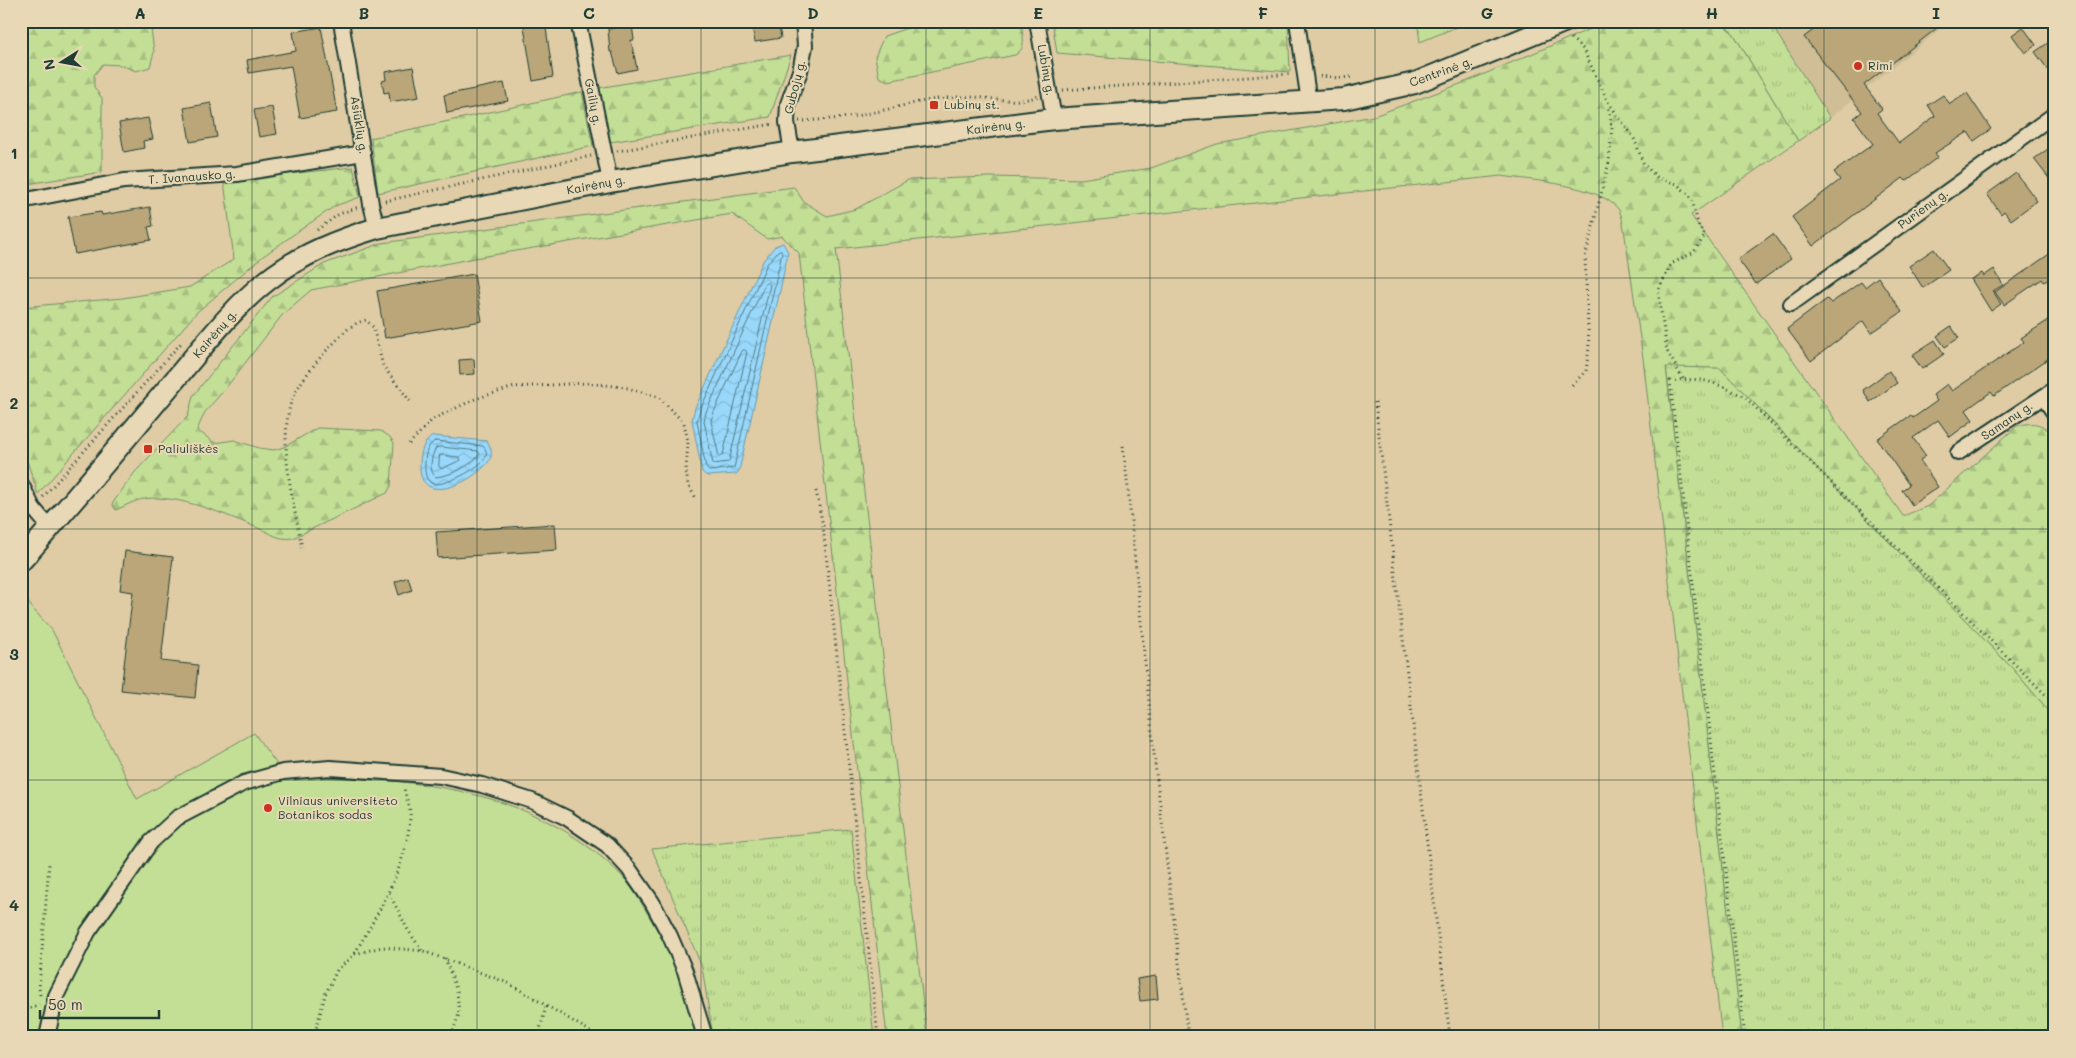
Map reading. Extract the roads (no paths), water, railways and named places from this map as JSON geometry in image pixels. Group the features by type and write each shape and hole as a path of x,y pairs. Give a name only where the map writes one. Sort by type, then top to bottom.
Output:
{"main road":[{"name":"Centrinė g.","path":"1310,102 1344,99 1415,83 1562,23"},
{"name":"Kairėnų g.","path":"21,561 194,357 249,297 268,280 300,258 344,238 377,228 610,182 792,152 1054,120 1310,102"}],"street":[{"name":"Asiūklių g.","path":"341,21 377,228"},
{"name":"Gailių g.","path":"578,21 610,182"},
{"name":"Gubojų g.","path":"792,152 787,122 788,104 800,70 805,46 803,21"},
{"name":"Lubinų g.","path":"1037,21 1054,120"},
{"path":"1297,21 1310,102"},
{"name":"Purienų g.","path":"1791,304 2055,114"},
{"name":"T. Ivanausko g.","path":"21,201 124,181 237,174 364,153"},
{"name":"Samanų g.","path":"1958,453 2055,388"},
{"path":"2043,397 2055,414"},
{"path":"21,484 33,508 50,528"},
{"path":"47,1037 56,996 88,932 151,842 177,818 244,783 283,772 330,768 441,776 482,785 532,801 567,818 607,844 629,869 652,902 670,936 685,971 705,1037"}],"water":[{"path":"783,243 788,252 739,471 736,474 707,476 702,472 692,420 695,408 763,261 775,246"},
{"path":"433,436 487,441 491,448 491,456 479,472 467,480 441,489 430,487 422,479 420,463 423,447"}],"place":[{"name":"Rimi","path":"1858,66"},
{"name":"Lubinų st.","path":"934,105"},
{"name":"Paliuliškės","path":"148,449"},
{"name":"Vilniaus universiteto Botanikos sodas","path":"268,808"}]}
